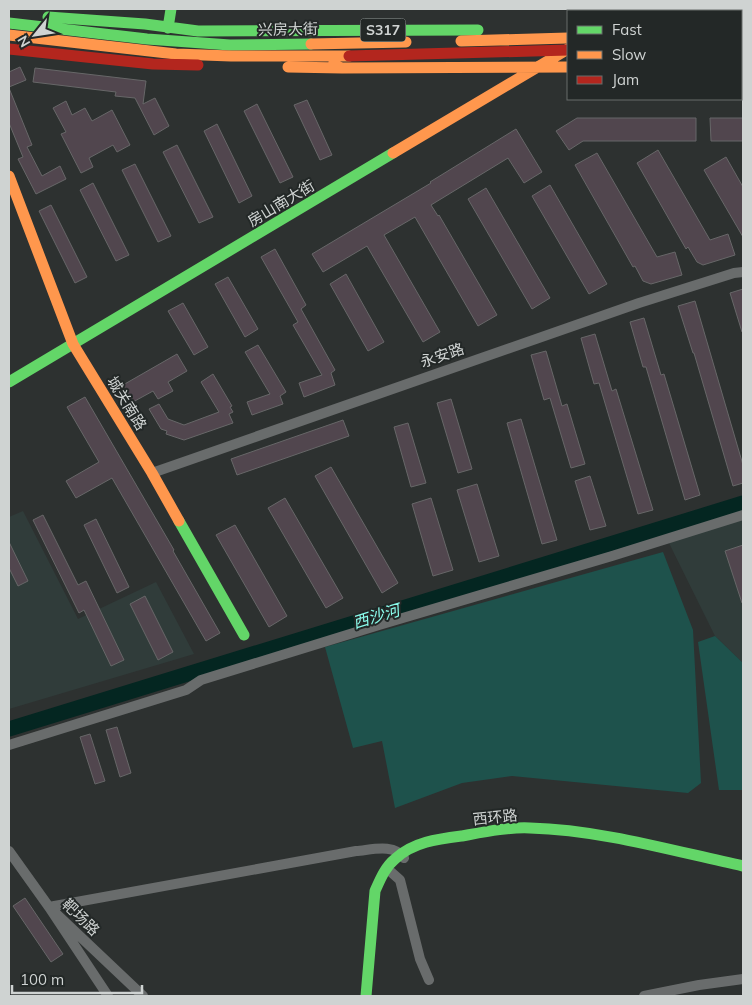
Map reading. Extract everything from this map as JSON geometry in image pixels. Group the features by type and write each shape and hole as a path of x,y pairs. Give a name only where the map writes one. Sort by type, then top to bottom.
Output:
{"main road":[{"path":"168,28 171,9"},
{"name":"S317","path":"9,13 145,24 198,31 567,30"},
{"path":"59,18 85,32"},
{"name":"兴房大街","path":"9,23 146,39 230,44 567,50"},
{"path":"146,39 198,31"},
{"name":"兴房大街","path":"9,35 152,52 230,56 307,56 400,48 426,42 567,38"},
{"name":"兴房大街","path":"9,48 153,64 342,68 567,67"},
{"name":"房山南大街","path":"9,382 567,51"},
{"name":"兴房大街","path":"307,56 342,68"},
{"name":"城关南路","path":"9,176 73,344 152,473 244,635"},
{"name":"西环路","path":"366,996 376,891 387,868 416,846 434,840 528,828 598,835 743,866"},
{"name":"西环路","path":"372,996 380,902 384,886 403,856 439,845 490,837 545,835 599,841 743,872"}],"street":[{"name":"永安路","path":"152,473 639,302 734,273 743,272"},
{"path":"9,745 186,690 201,680 743,515"},
{"path":"108,996 49,907 356,851 385,848 403,856"},
{"name":"靶场路","path":"9,851 49,907 143,996"},
{"path":"392,872 400,880 420,959 429,980"},
{"path":"644,996 743,979"},
{"path":"693,996 699,986"}],"shaded area":[{"path":"23,511 78,619 156,582 194,654 9,709 9,517"},
{"path":"743,519 743,663 715,636 668,541"},
{"path":"663,552 693,630 701,783 688,793 512,776 462,783 395,808 382,741 353,748 325,647"},
{"path":"715,636 743,663 743,790 719,790 698,642"}],"building":[{"path":"20,67 26,80 9,87 9,72"},
{"path":"35,68 146,81 143,104 155,98 169,126 154,135 135,98 115,96 116,92 33,82"},
{"path":"9,88 32,145 27,147 42,176 60,166 66,179 36,194 18,159 23,157 9,123"},
{"path":"307,100 332,155 320,160 294,105"},
{"path":"66,101 72,115 85,108 92,121 112,110 130,145 117,152 113,145 89,158 93,167 81,173 61,134 66,132 53,108"},
{"path":"257,104 293,177 280,183 244,111"},
{"path":"577,118 696,118 696,141 583,141 569,150 556,131"},
{"path":"710,118 743,118 743,141 711,141"},
{"path":"217,124 252,196 239,203 204,131"},
{"path":"516,129 542,172 524,183 508,158 431,205 439,215 497,315 478,326 415,217 384,235 440,332 423,342 367,246 323,272 312,254 431,183"},
{"path":"177,145 213,217 199,223 163,152"},
{"path":"658,150 710,240 728,234 735,255 703,265 697,262 688,247 686,249 637,163"},
{"path":"597,153 657,257 675,252 682,275 651,284 643,281 635,266 633,267 575,165"},
{"path":"726,157 743,187 743,237 704,170"},
{"path":"135,164 171,236 158,242 122,170"},
{"path":"93,183 129,255 116,261 80,190"},
{"path":"550,185 607,284 589,294 532,196"},
{"path":"486,188 550,298 532,309 468,199"},
{"path":"51,205 87,277 75,283 39,211"},
{"path":"275,249 306,305 301,309 335,370 331,373 335,385 304,397 299,383 322,375 293,325 298,322 261,257"},
{"path":"346,274 384,342 368,351 330,284"},
{"path":"228,277 258,329 245,337 215,284"},
{"path":"743,289 743,331 742,332 730,293"},
{"path":"695,301 743,465 743,483 733,486 694,353 678,306"},
{"path":"183,303 208,347 194,355 168,311"},
{"path":"644,318 661,375 664,374 700,495 685,500 646,367 643,367 630,322"},
{"path":"595,334 612,391 616,389 653,510 638,514 599,383 594,384 581,338"},
{"path":"258,345 286,392 280,396 283,404 252,415 247,402 270,394 245,352"},
{"path":"546,351 562,406 567,404 585,464 571,468 550,398 544,400 531,355"},
{"path":"177,354 187,371 168,382 173,391 158,399 153,391 133,402 123,385"},
{"path":"213,374 232,406 230,407 233,412 229,414 233,423 184,440 166,434 167,431 161,429 149,409 159,404 168,419 184,425 219,412 201,382"},
{"path":"85,397 220,633 206,641 112,478 76,498 66,481 99,462 67,407"},
{"path":"451,399 472,469 458,473 437,403"},
{"path":"521,419 557,540 542,544 507,423"},
{"path":"343,420 349,436 237,475 231,459"},
{"path":"408,423 426,483 411,487 394,427"},
{"path":"331,467 398,583 382,593 315,476"},
{"path":"590,476 606,526 590,530 575,481"},
{"path":"477,484 499,556 479,562 457,490"},
{"path":"285,498 343,598 326,608 268,508"},
{"path":"431,498 453,570 433,576 412,504"},
{"path":"43,515 78,585 86,581 124,660 111,666 84,610 79,613 33,520"},
{"path":"96,519 129,587 117,593 84,525"},
{"path":"235,525 287,616 269,627 216,535"},
{"path":"9,542 28,581 18,586 9,568"},
{"path":"743,545 743,603 742,603 725,551"},
{"path":"145,596 173,652 158,660 130,604"},
{"path":"117,727 131,773 120,777 106,730"},
{"path":"90,734 105,781 95,784 80,737"},
{"path":"25,898 63,954 51,962 13,906"}],"waterway":[{"name":"西沙河","path":"9,729 743,503"}],"traffic: fast":[{"path":"168,28 171,9"},
{"path":"48,17 145,24 198,31 478,30"},
{"path":"9,23 147,39 230,45 311,44"},
{"path":"9,382 393,153"},
{"path":"179,521 244,635"},
{"path":"366,996 375,891 391,862 402,853 418,845 435,840 505,829 557,830 637,842 743,866"}],"traffic: slow":[{"path":"9,35 176,54 349,56"},
{"path":"461,41 567,38"},
{"path":"311,44 406,42"},
{"path":"393,153 567,50"},
{"path":"333,65 342,68 567,67"},
{"path":"288,67 342,68"},
{"path":"9,176 73,344 179,521"}],"traffic: jam":[{"path":"9,49 153,64 198,65"},
{"path":"349,56 567,50"}]}
